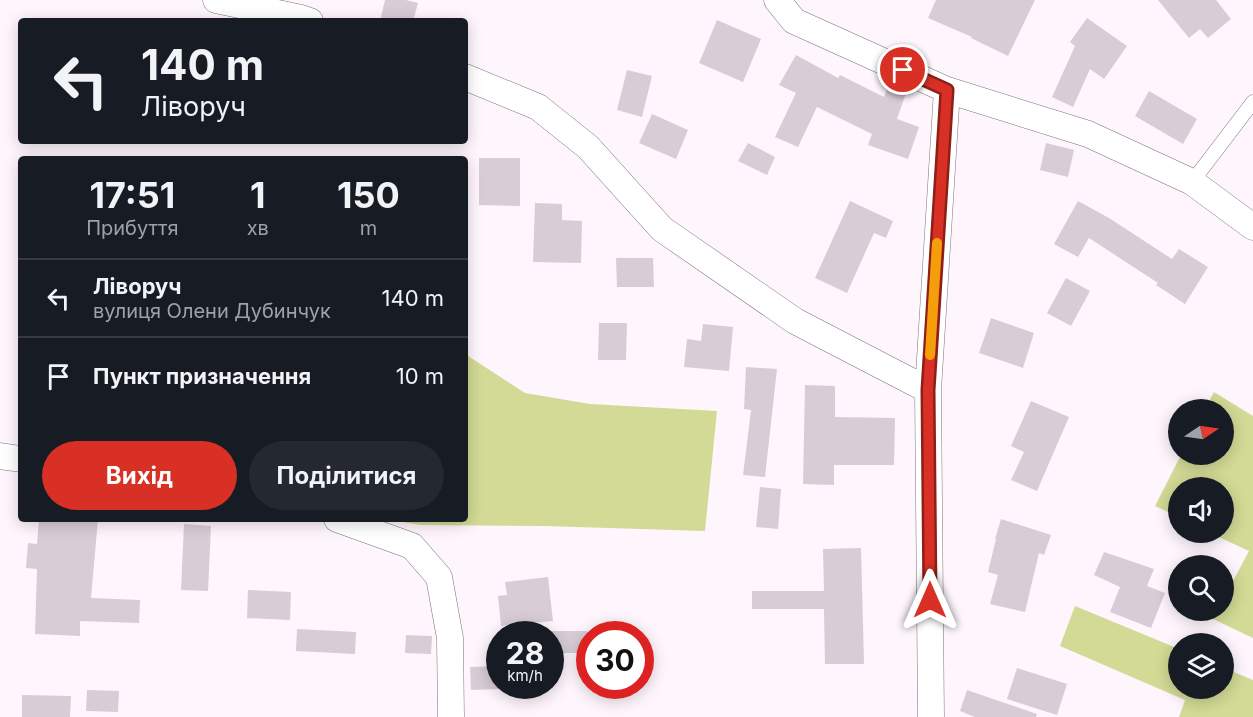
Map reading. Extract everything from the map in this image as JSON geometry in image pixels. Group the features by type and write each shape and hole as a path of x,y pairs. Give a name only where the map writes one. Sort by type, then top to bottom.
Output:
{"street":[{"path":"216,0 301,18"},
{"path":"777,0 794,21 947,90 1088,134 1192,182 1253,226"},
{"path":"468,78 538,107 588,147 662,229 795,321 928,390"},
{"path":"931,717 928,390 947,90"},
{"path":"0,456 18,459"},
{"path":"345,522 412,546 439,577 450,638 451,717"}],"lane":[{"path":"1192,182 1253,102"}],"green space":[{"path":"468,356 525,393 590,404 717,411 705,531 421,525 402,522 468,522"},
{"path":"1214,392 1225,399 1210,399"},
{"path":"1234,404 1253,416 1253,638 1217,621 1234,621 1234,579 1249,551 1232,543 1234,543 1234,477 1170,477 1176,465 1234,465"},
{"path":"1168,480 1168,512 1155,506"},
{"path":"1075,606 1168,644 1168,693 1060,646"},
{"path":"1234,672 1253,680 1253,717 1179,717 1185,700 1183,699 1234,699"}],"building":[{"path":"385,0 406,0 418,3 414,18 381,18"},
{"path":"936,0 1035,0 1008,56 928,18"},
{"path":"1158,0 1216,0 1231,19 1208,38 1200,29 1189,38"},
{"path":"1087,18 1127,46 1104,79 1090,69 1073,107 1052,97 1075,46 1070,42"},
{"path":"717,20 761,39 743,82 699,63"},
{"path":"796,55 838,78 840,75 884,97 889,84 907,90 897,119 919,127 908,159 868,145 872,134 817,107 798,147 775,137 796,93 779,85"},
{"path":"627,70 652,76 642,117 617,110"},
{"path":"1149,91 1197,119 1183,144 1135,116"},
{"path":"652,114 688,130 676,159 639,143"},
{"path":"748,143 775,157 767,175 738,161"},
{"path":"1046,143 1074,150 1068,177 1040,170"},
{"path":"479,158 520,158 520,206 479,205"},
{"path":"850,201 893,221 886,238 874,233 847,293 815,278"},
{"path":"1078,201 1109,218 1172,259 1179,249 1208,267 1185,304 1156,285 1158,283 1089,238 1078,257 1054,244"},
{"path":"535,203 562,204 562,220 582,221 581,263 533,262"},
{"path":"616,258 653,258 654,287 617,287"},
{"path":"1066,278 1090,291 1071,326 1047,313"},
{"path":"991,318 1034,333 1023,368 979,353"},
{"path":"599,323 627,323 626,360 598,360"},
{"path":"703,324 733,327 729,371 684,367 687,339 701,341"},
{"path":"746,367 777,369 765,477 743,475 751,410 744,409"},
{"path":"805,385 835,386 835,417 895,418 894,465 834,465 834,485 803,484"},
{"path":"1031,401 1069,417 1037,491 1011,480 1024,452 1011,446"},
{"path":"760,487 781,489 778,529 756,527"},
{"path":"1001,519 1051,535 1044,555 1039,553 1025,612 990,604 998,575 988,572"},
{"path":"39,522 98,522 91,598 140,600 139,623 80,621 80,636 35,634 37,569 26,568 28,543 37,544"},
{"path":"184,524 211,526 208,591 181,590"},
{"path":"861,548 864,664 825,664 824,609 752,609 752,591 824,591 823,549"},
{"path":"1104,552 1154,569 1147,586 1165,593 1151,628 1110,612 1120,587 1094,575"},
{"path":"548,577 553,621 500,621 498,596 507,595 505,582"},
{"path":"248,590 291,592 290,620 247,618"},
{"path":"297,629 356,632 355,654 296,651"},
{"path":"564,631 576,631 576,653 564,653"},
{"path":"406,635 432,636 431,654 405,653"},
{"path":"486,666 486,689 471,690 470,667"},
{"path":"1017,668 1067,684 1057,715 1007,699"},
{"path":"87,690 119,691 118,712 86,711"},
{"path":"967,690 1037,714 1036,717 975,717 960,711"},
{"path":"22,695 71,696 70,717 22,717"}],"slow traffic":[{"path":"930,355 937,243"}],"route":[{"path":"903,70 947,90 928,390 930,600"}]}
